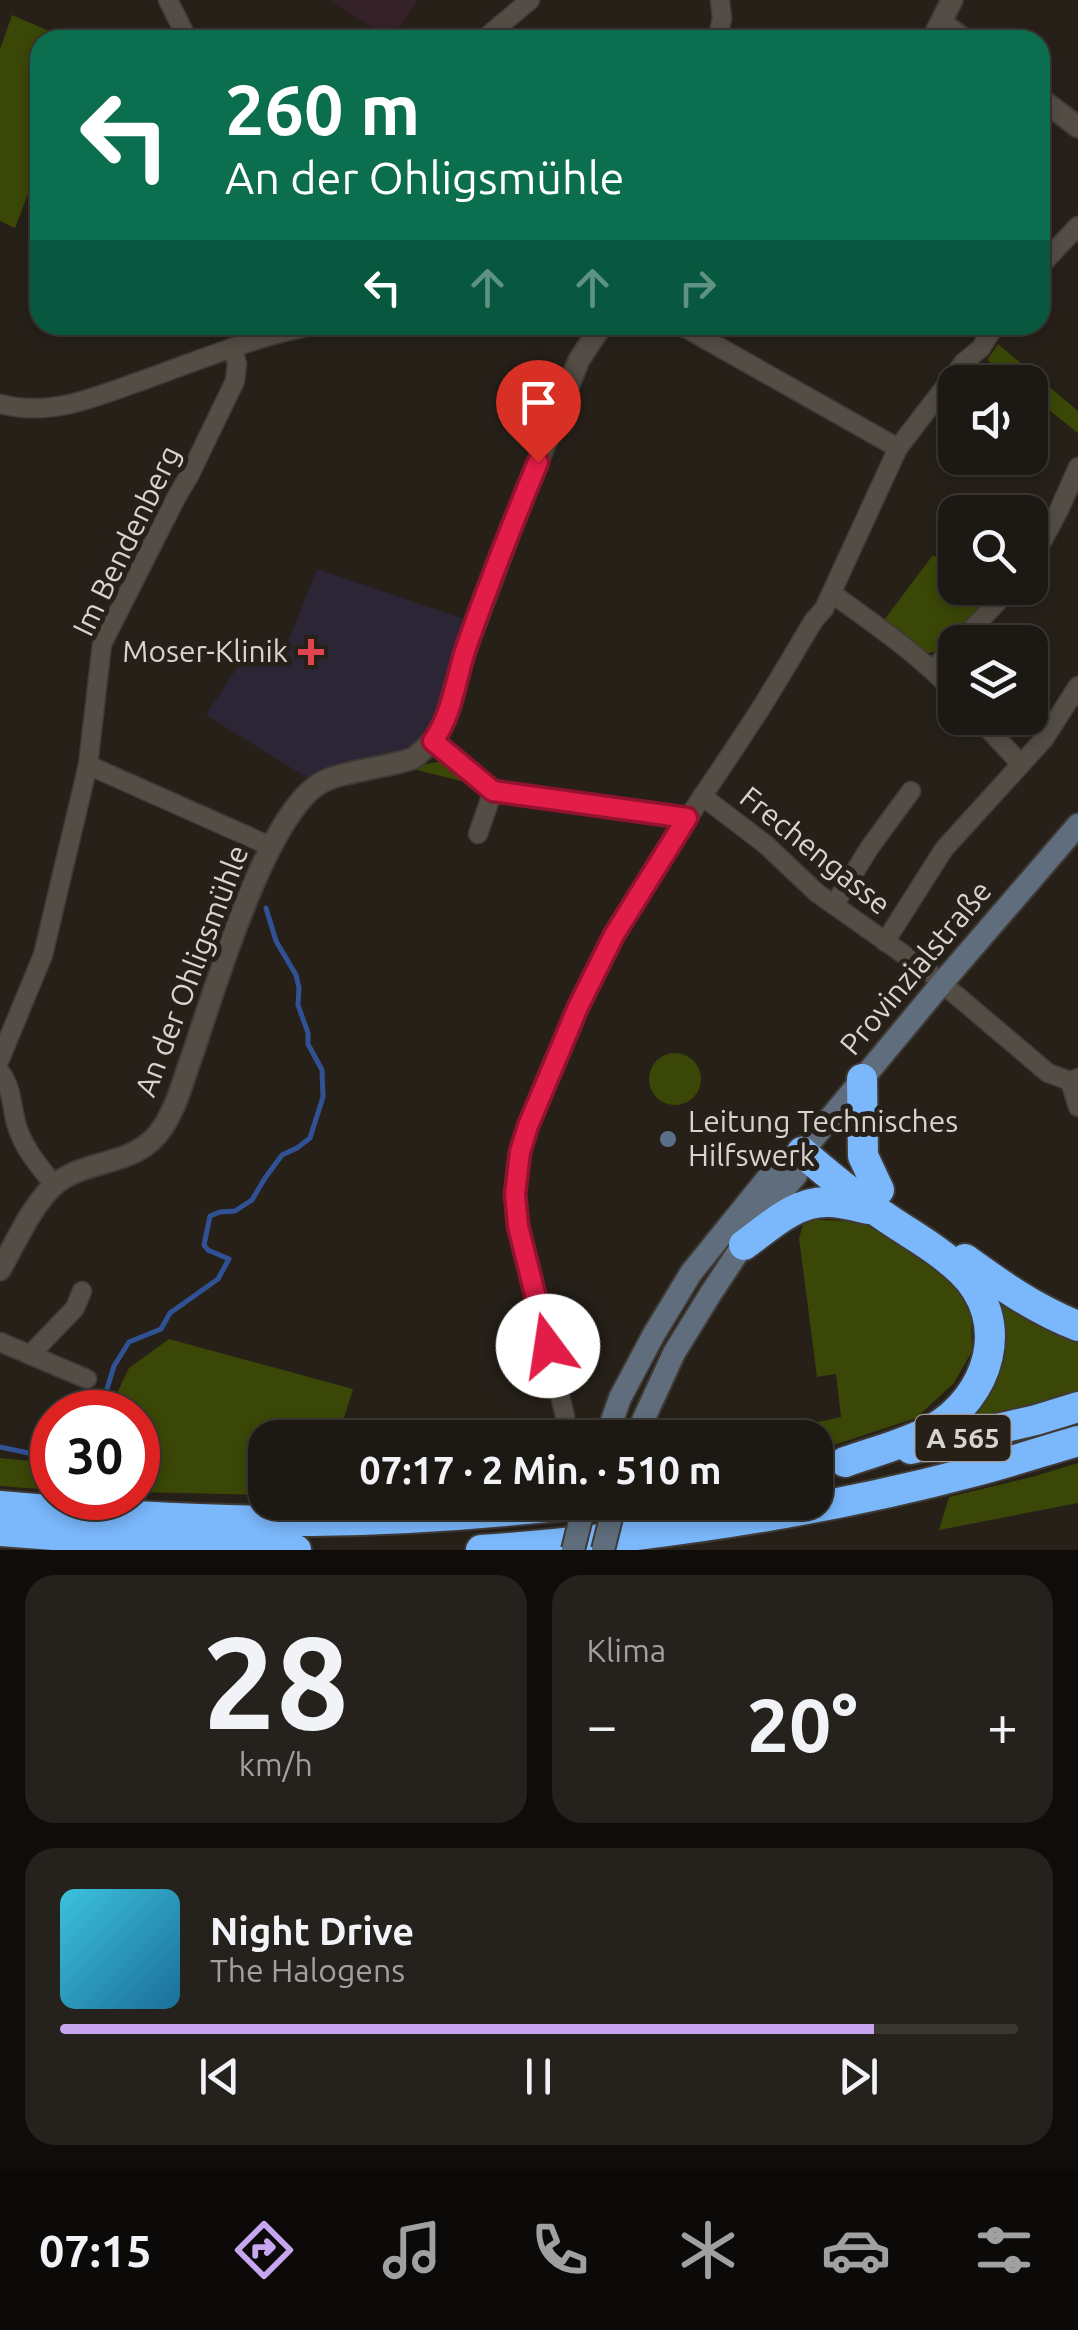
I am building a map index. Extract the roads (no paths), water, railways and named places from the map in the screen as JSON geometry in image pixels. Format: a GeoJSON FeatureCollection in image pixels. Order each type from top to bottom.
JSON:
{"type":"FeatureCollection","features":[{"type":"Feature","properties":{"kind":"highway"},"geometry":{"type":"LineString","coordinates":[[862,1079],[864,1156],[876,1200]]}},
{"type":"Feature","properties":{"kind":"highway"},"geometry":{"type":"LineString","coordinates":[[807,1146],[959,1269],[974,1285],[988,1316],[991,1341],[982,1375],[961,1408],[930,1430],[833,1464]]}},
{"type":"Feature","properties":{"kind":"highway"},"geometry":{"type":"LineString","coordinates":[[744,1245],[789,1212],[808,1204],[876,1200],[922,1226],[1034,1306],[1078,1326]]}},
{"type":"Feature","properties":{"kind":"highway","name":"A 565"},"geometry":{"type":"LineString","coordinates":[[833,1464],[952,1441],[1078,1407]]}},
{"type":"Feature","properties":{"kind":"highway","name":"A 565"},"geometry":{"type":"LineString","coordinates":[[481,1550],[667,1532],[820,1506],[974,1472],[1078,1441]]}},
{"type":"Feature","properties":{"kind":"highway"},"geometry":{"type":"LineString","coordinates":[[0,1506],[248,1520]]}},
{"type":"Feature","properties":{"kind":"highway"},"geometry":{"type":"LineString","coordinates":[[262,1520],[335,1520]]}},
{"type":"Feature","properties":{"kind":"highway"},"geometry":{"type":"LineString","coordinates":[[0,1531],[296,1550]]}},
{"type":"Feature","properties":{"kind":"highway"},"geometry":{"type":"LineString","coordinates":[[33,1534],[88,1550]]}},
{"type":"Feature","properties":{"kind":"main road","name":"Provinzialstraße"},"geometry":{"type":"LineString","coordinates":[[612,1420],[654,1334],[691,1273],[779,1164],[807,1146],[1078,825]]}},
{"type":"Feature","properties":{"kind":"main road","name":"Provinzialstraße"},"geometry":{"type":"LineString","coordinates":[[643,1420],[674,1353],[766,1210],[796,1175],[807,1146]]}},
{"type":"Feature","properties":{"kind":"main road"},"geometry":{"type":"LineString","coordinates":[[573,1550],[583,1520]]}},
{"type":"Feature","properties":{"kind":"main road"},"geometry":{"type":"LineString","coordinates":[[603,1550],[610,1520]]}},
{"type":"Feature","properties":{"kind":"street"},"geometry":{"type":"LineString","coordinates":[[168,0],[183,30]]}},
{"type":"Feature","properties":{"kind":"street"},"geometry":{"type":"LineString","coordinates":[[496,30],[530,0]]}},
{"type":"Feature","properties":{"kind":"street"},"geometry":{"type":"LineString","coordinates":[[719,30],[720,0]]}},
{"type":"Feature","properties":{"kind":"street"},"geometry":{"type":"LineString","coordinates":[[937,30],[952,0]]}},
{"type":"Feature","properties":{"kind":"street"},"geometry":{"type":"LineString","coordinates":[[1050,106],[1078,127]]}},
{"type":"Feature","properties":{"kind":"street"},"geometry":{"type":"LineString","coordinates":[[1050,255],[1078,226]]}},
{"type":"Feature","properties":{"kind":"street"},"geometry":{"type":"LineString","coordinates":[[0,404],[39,409],[78,403],[232,348],[254,335]]}},
{"type":"Feature","properties":{"kind":"street"},"geometry":{"type":"LineString","coordinates":[[595,335],[579,360],[484,596],[444,722],[433,741],[493,791],[687,818]]}},
{"type":"Feature","properties":{"kind":"street"},"geometry":{"type":"LineString","coordinates":[[698,335],[898,448]]}},
{"type":"Feature","properties":{"kind":"street"},"geometry":{"type":"LineString","coordinates":[[565,1416],[518,1226],[515,1194],[528,1126],[578,1007],[614,935],[824,609],[898,448],[988,335]]}},
{"type":"Feature","properties":{"kind":"street","name":"Im Bendenberg"},"geometry":{"type":"LineString","coordinates":[[0,1059],[43,955],[88,765],[102,644],[235,381],[232,348]]}},
{"type":"Feature","properties":{"kind":"street"},"geometry":{"type":"LineString","coordinates":[[1048,533],[1078,467]]}},
{"type":"Feature","properties":{"kind":"street"},"geometry":{"type":"LineString","coordinates":[[832,594],[938,676]]}},
{"type":"Feature","properties":{"kind":"street"},"geometry":{"type":"LineString","coordinates":[[975,625],[995,605]]}},
{"type":"Feature","properties":{"kind":"street"},"geometry":{"type":"LineString","coordinates":[[932,670],[938,664]]}},
{"type":"Feature","properties":{"kind":"street"},"geometry":{"type":"LineString","coordinates":[[885,942],[944,850],[1044,739],[1078,686]]}},
{"type":"Feature","properties":{"kind":"street"},"geometry":{"type":"LineString","coordinates":[[994,735],[1021,764]]}},
{"type":"Feature","properties":{"kind":"street","name":"An der Ohligsmühle"},"geometry":{"type":"LineString","coordinates":[[54,1185],[71,1174],[124,1158],[143,1148],[161,1130],[177,1097],[237,927],[272,847],[307,793],[322,782],[404,762],[423,752],[433,741]]}},
{"type":"Feature","properties":{"kind":"street"},"geometry":{"type":"LineString","coordinates":[[88,765],[272,847]]}},
{"type":"Feature","properties":{"kind":"street"},"geometry":{"type":"LineString","coordinates":[[478,834],[493,791]]}},
{"type":"Feature","properties":{"kind":"street"},"geometry":{"type":"LineString","coordinates":[[834,906],[870,847],[911,792]]}},
{"type":"Feature","properties":{"kind":"street","name":"Frechengasse"},"geometry":{"type":"LineString","coordinates":[[702,796],[766,844],[802,881],[834,906],[916,962],[1048,1073],[1074,1080]]}},
{"type":"Feature","properties":{"kind":"street"},"geometry":{"type":"LineString","coordinates":[[0,1072],[5,1078],[17,1128],[30,1154],[54,1185],[0,1270]]}},
{"type":"Feature","properties":{"kind":"street"},"geometry":{"type":"LineString","coordinates":[[1074,1080],[1078,1107]]}},
{"type":"Feature","properties":{"kind":"street"},"geometry":{"type":"LineString","coordinates":[[30,1355],[75,1308],[82,1291]]}},
{"type":"Feature","properties":{"kind":"street"},"geometry":{"type":"LineString","coordinates":[[0,1342],[88,1379]]}},
{"type":"Feature","properties":{"kind":"waterway"},"geometry":{"type":"LineString","coordinates":[[107,1390],[114,1366],[129,1342],[161,1329],[170,1313],[218,1279],[229,1259],[204,1245],[210,1216],[235,1211],[252,1200],[282,1155],[310,1138],[323,1097],[322,1070],[308,1044],[298,1005],[296,975],[276,941],[266,908]]}},
{"type":"Feature","properties":{"kind":"waterway"},"geometry":{"type":"LineString","coordinates":[[0,1447],[30,1453]]}},
{"type":"Feature","properties":{"kind":"place","name":"Moser-Klinik"},"geometry":{"type":"Point","coordinates":[311,652]}},
{"type":"Feature","properties":{"kind":"place","name":"Leitung Technisches Hilfswerk"},"geometry":{"type":"Point","coordinates":[668,1139]}}]}
